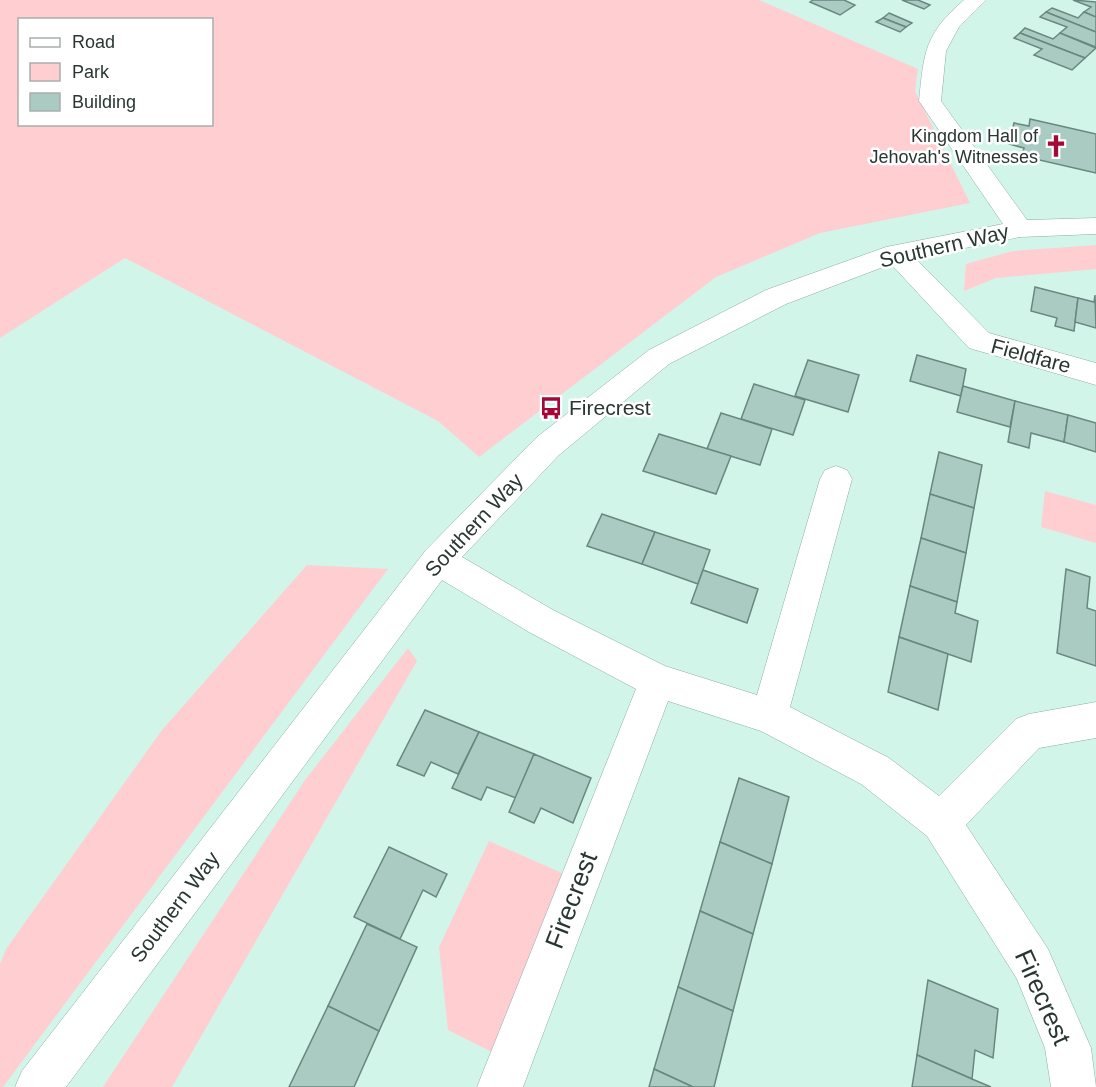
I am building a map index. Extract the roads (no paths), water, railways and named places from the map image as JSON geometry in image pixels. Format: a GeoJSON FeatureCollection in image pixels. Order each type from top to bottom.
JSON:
{"type":"FeatureCollection","features":[{"type":"Feature","properties":{"kind":"street"},"geometry":{"type":"LineString","coordinates":[[976,0],[958,14],[938,45],[930,101],[1020,229]]}},
{"type":"Feature","properties":{"kind":"street","name":"Southern Way"},"geometry":{"type":"LineString","coordinates":[[39,1087],[438,560],[548,446],[659,357],[776,297],[896,254],[1020,229],[1096,226]]}},
{"type":"Feature","properties":{"kind":"street","name":"Fieldfare"},"geometry":{"type":"LineString","coordinates":[[896,254],[979,341],[1096,374]]}},
{"type":"Feature","properties":{"kind":"street"},"geometry":{"type":"LineString","coordinates":[[769,716],[836,479]]}},
{"type":"Feature","properties":{"kind":"street","name":"Firecrest"},"geometry":{"type":"LineString","coordinates":[[438,560],[541,621],[657,681],[769,716],[875,771],[941,822],[1033,963],[1068,1048],[1074,1087]]}},
{"type":"Feature","properties":{"kind":"street","name":"Firecrest"},"geometry":{"type":"LineString","coordinates":[[500,1087],[657,681]]}},
{"type":"Feature","properties":{"kind":"street"},"geometry":{"type":"LineString","coordinates":[[941,822],[1029,732],[1096,720]]}},
{"type":"Feature","properties":{"kind":"place","name":"Kingdom Hall of Jehovah's Witnesses"},"geometry":{"type":"Point","coordinates":[1056,146]}},
{"type":"Feature","properties":{"kind":"place","name":"Firecrest"},"geometry":{"type":"Point","coordinates":[551,408]}}]}
